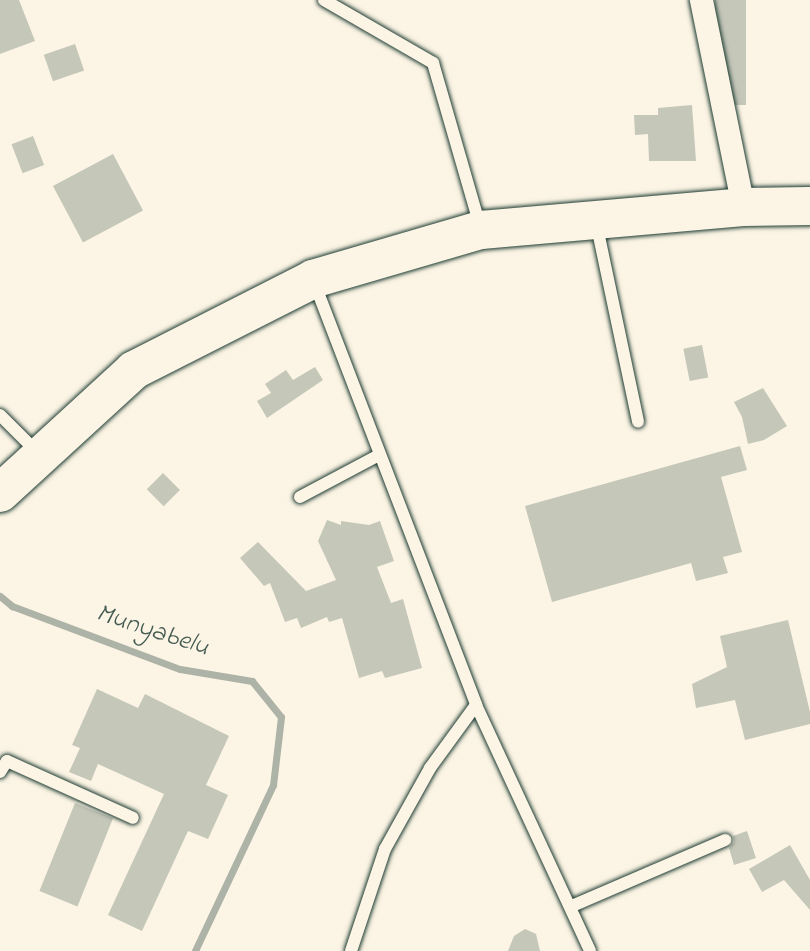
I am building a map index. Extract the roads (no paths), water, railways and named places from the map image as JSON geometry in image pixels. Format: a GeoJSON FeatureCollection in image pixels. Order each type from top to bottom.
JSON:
{"type":"FeatureCollection","features":[{"type":"Feature","properties":{"kind":"highway"},"geometry":{"type":"LineString","coordinates":[[0,493],[134,370],[313,279],[481,230],[595,218],[810,206]]}},
{"type":"Feature","properties":{"kind":"street"},"geometry":{"type":"LineString","coordinates":[[701,0],[743,208]]}},
{"type":"Feature","properties":{"kind":"lane"},"geometry":{"type":"LineString","coordinates":[[324,0],[433,63],[481,230]]}},
{"type":"Feature","properties":{"kind":"lane"},"geometry":{"type":"LineString","coordinates":[[595,218],[638,422]]}},
{"type":"Feature","properties":{"kind":"lane"},"geometry":{"type":"LineString","coordinates":[[313,279],[476,705],[572,906],[590,951]]}},
{"type":"Feature","properties":{"kind":"lane"},"geometry":{"type":"LineString","coordinates":[[0,415],[40,455]]}},
{"type":"Feature","properties":{"kind":"lane"},"geometry":{"type":"LineString","coordinates":[[300,497],[379,455]]}},
{"type":"Feature","properties":{"kind":"lane"},"geometry":{"type":"LineString","coordinates":[[351,951],[385,849],[430,768],[476,705]]}},
{"type":"Feature","properties":{"kind":"lane"},"geometry":{"type":"LineString","coordinates":[[0,772],[7,761],[133,818]]}},
{"type":"Feature","properties":{"kind":"lane"},"geometry":{"type":"LineString","coordinates":[[572,906],[726,840]]}},
{"type":"Feature","properties":{"kind":"waterway","name":"Munyabelu"},"geometry":{"type":"LineString","coordinates":[[0,596],[12,606],[180,669],[252,681],[281,717],[273,785],[195,951]]}}]}
